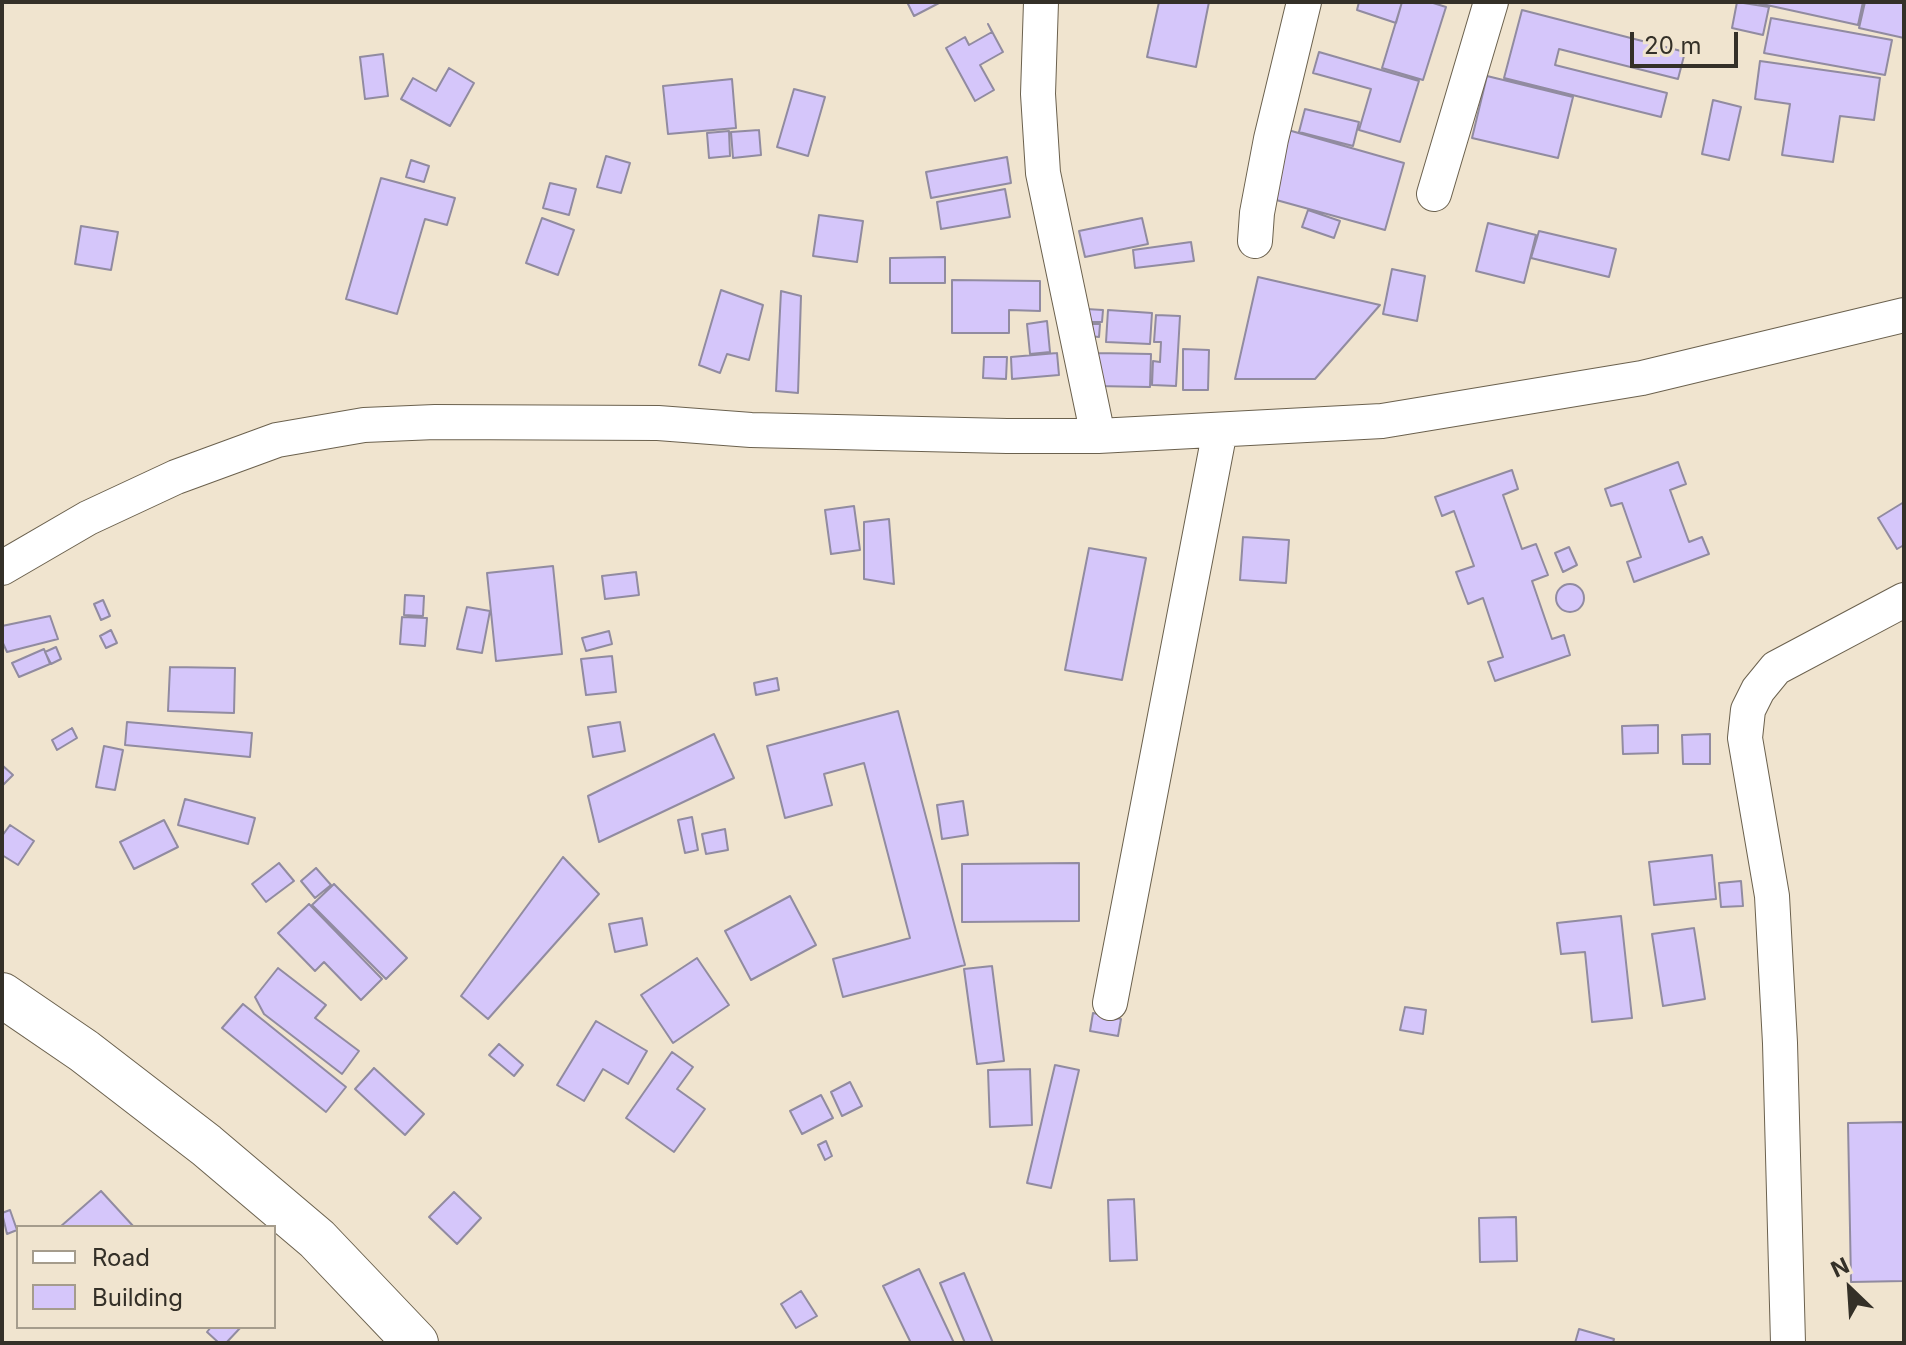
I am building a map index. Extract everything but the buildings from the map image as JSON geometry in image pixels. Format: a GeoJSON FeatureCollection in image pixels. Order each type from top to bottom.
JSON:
{"type":"FeatureCollection","features":[{"type":"Feature","properties":{"kind":"main road"},"geometry":{"type":"LineString","coordinates":[[2,995],[84,1051],[217,1154],[317,1239],[416,1343]]}},
{"type":"Feature","properties":{"kind":"street"},"geometry":{"type":"LineString","coordinates":[[1041,2],[1038,94],[1043,173],[1098,436]]}},
{"type":"Feature","properties":{"kind":"street"},"geometry":{"type":"LineString","coordinates":[[1255,241],[1271,139],[1304,2]]}},
{"type":"Feature","properties":{"kind":"street"},"geometry":{"type":"LineString","coordinates":[[1434,194],[1491,2]]}},
{"type":"Feature","properties":{"kind":"street"},"geometry":{"type":"LineString","coordinates":[[2,568],[88,518],[176,477],[277,440],[364,425],[435,422],[658,423],[751,430],[1098,436],[1382,421],[1598,386],[1751,354],[1904,315]]}},
{"type":"Feature","properties":{"kind":"street"},"geometry":{"type":"LineString","coordinates":[[1110,1003],[1220,430]]}},
{"type":"Feature","properties":{"kind":"street"},"geometry":{"type":"LineString","coordinates":[[1788,1343],[1780,1043],[1772,896],[1745,738],[1748,710],[1758,690],[1776,668],[1904,600]]}}]}
